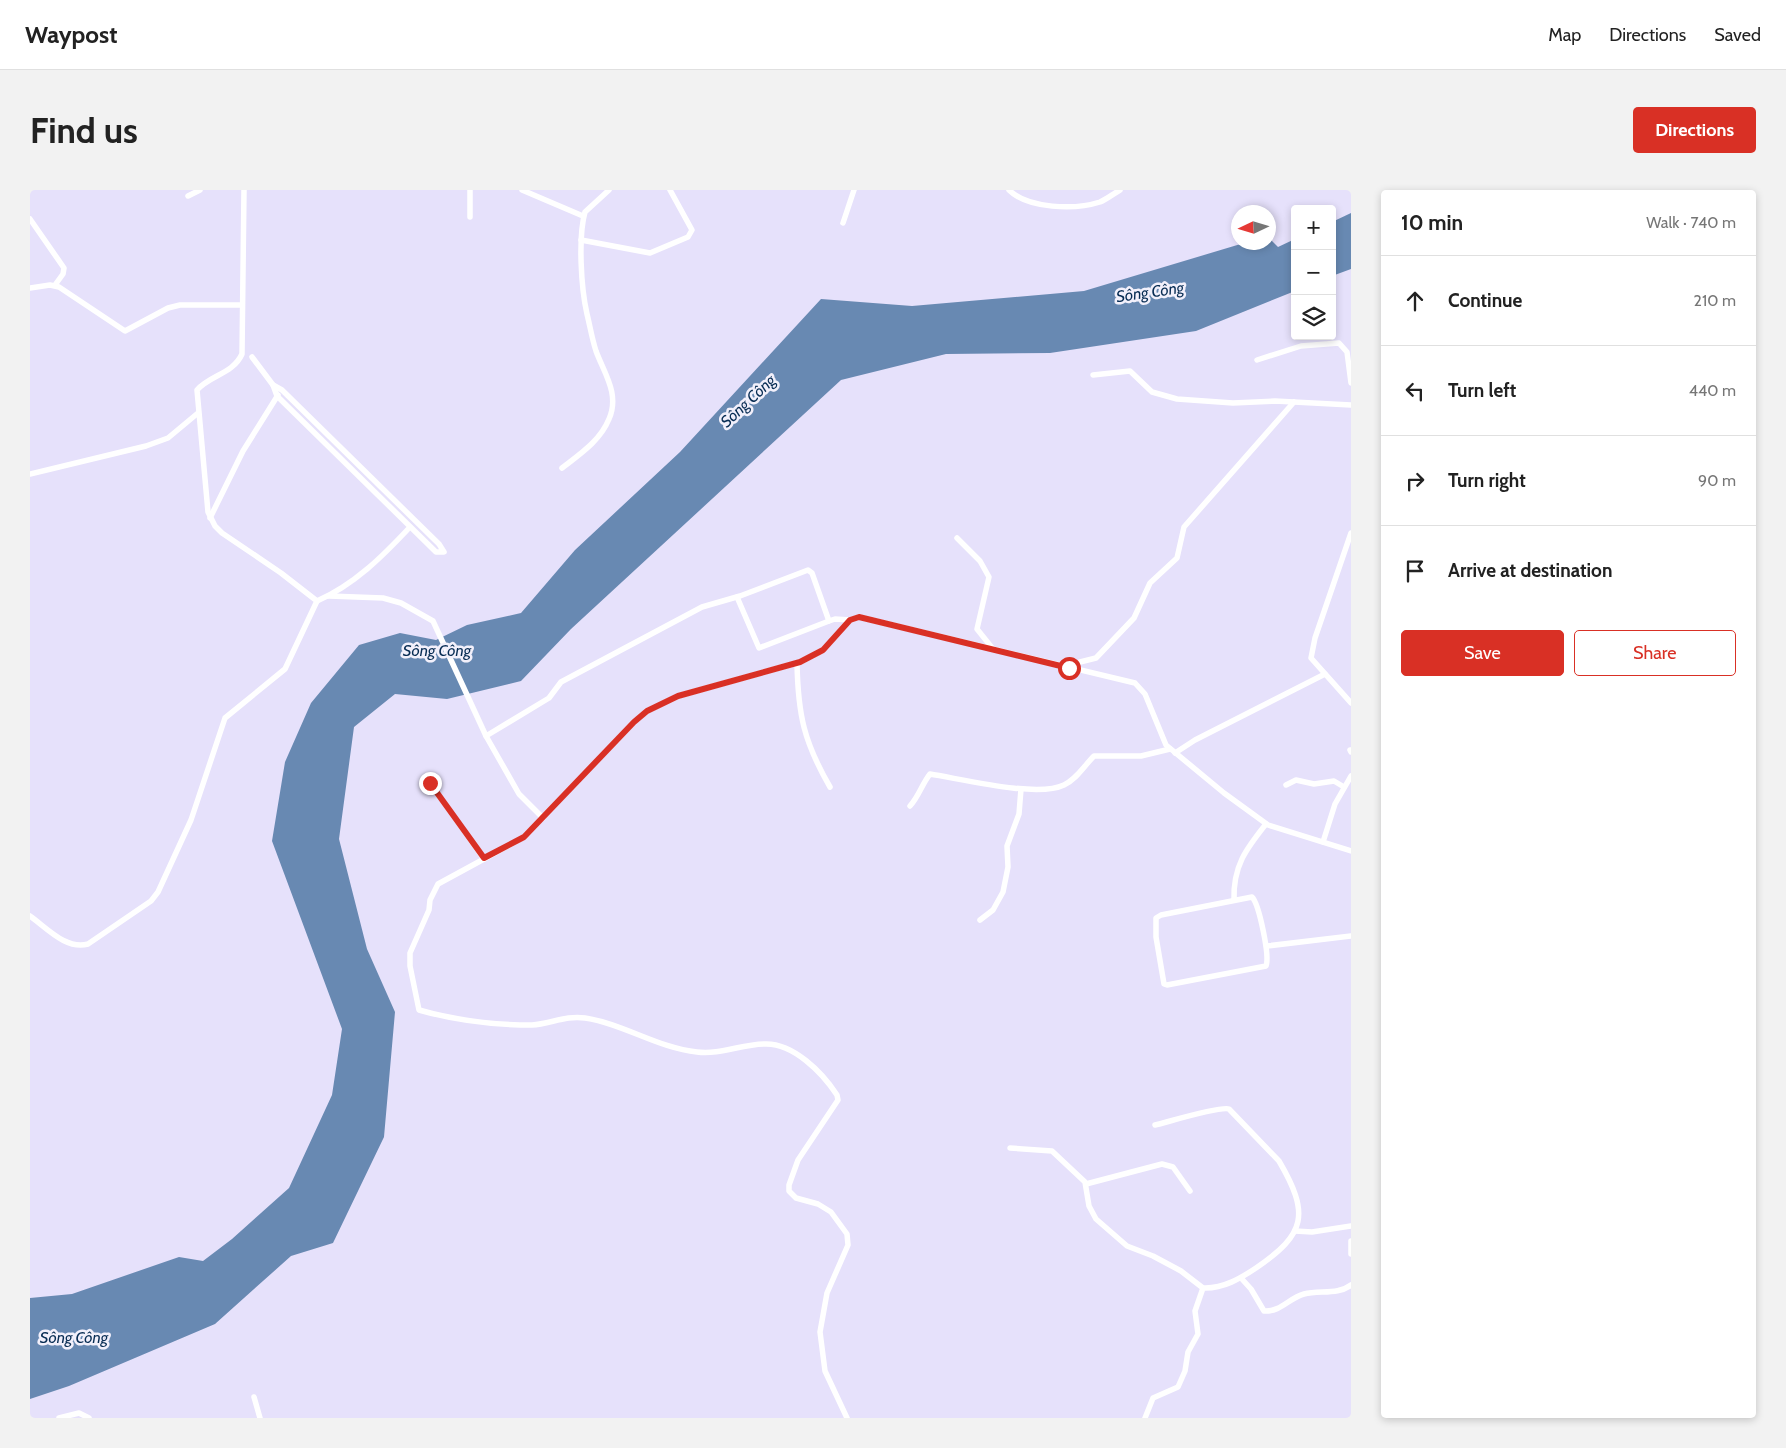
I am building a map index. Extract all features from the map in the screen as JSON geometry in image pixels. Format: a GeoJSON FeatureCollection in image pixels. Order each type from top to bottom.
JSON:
{"type":"FeatureCollection","features":[{"type":"Feature","properties":{"kind":"street"},"geometry":{"type":"LineString","coordinates":[[188,196],[200,190]]}},
{"type":"Feature","properties":{"kind":"street"},"geometry":{"type":"LineString","coordinates":[[244,190],[242,354],[235,366],[203,384],[197,390],[200,436],[210,518],[222,533],[281,573],[317,601]]}},
{"type":"Feature","properties":{"kind":"street"},"geometry":{"type":"LineString","coordinates":[[470,190],[470,217]]}},
{"type":"Feature","properties":{"kind":"street"},"geometry":{"type":"LineString","coordinates":[[522,190],[584,216]]}},
{"type":"Feature","properties":{"kind":"street"},"geometry":{"type":"LineString","coordinates":[[562,468],[598,438],[610,418],[613,392],[607,372],[597,352],[586,311],[581,240],[585,212],[609,190]]}},
{"type":"Feature","properties":{"kind":"street"},"geometry":{"type":"LineString","coordinates":[[581,240],[650,253],[688,237],[692,230],[670,190]]}},
{"type":"Feature","properties":{"kind":"street"},"geometry":{"type":"LineString","coordinates":[[843,223],[854,190]]}},
{"type":"Feature","properties":{"kind":"street"},"geometry":{"type":"LineString","coordinates":[[1009,190],[1024,200],[1041,205],[1058,206],[1098,203],[1120,190]]}},
{"type":"Feature","properties":{"kind":"street"},"geometry":{"type":"LineString","coordinates":[[30,219],[64,268],[63,274],[55,285]]}},
{"type":"Feature","properties":{"kind":"street"},"geometry":{"type":"LineString","coordinates":[[30,288],[55,285],[125,331],[168,308],[180,305],[242,305]]}},
{"type":"Feature","properties":{"kind":"street"},"geometry":{"type":"LineString","coordinates":[[1257,360],[1301,346],[1339,343],[1347,352],[1351,383]]}},
{"type":"Feature","properties":{"kind":"street"},"geometry":{"type":"LineString","coordinates":[[242,346],[272,382],[439,544],[444,552],[436,552],[277,396],[272,382]]}},
{"type":"Feature","properties":{"kind":"street"},"geometry":{"type":"LineString","coordinates":[[1093,374],[1130,371],[1152,392],[1177,399],[1233,403],[1294,402],[1351,404]]}},
{"type":"Feature","properties":{"kind":"street"},"geometry":{"type":"LineString","coordinates":[[210,518],[243,452],[282,390]]}},
{"type":"Feature","properties":{"kind":"street"},"geometry":{"type":"LineString","coordinates":[[1069,668],[1080,662],[1096,658],[1134,618],[1150,583],[1178,558],[1184,527],[1294,402]]}},
{"type":"Feature","properties":{"kind":"street"},"geometry":{"type":"LineString","coordinates":[[30,474],[146,446],[168,438],[198,414]]}},
{"type":"Feature","properties":{"kind":"street"},"geometry":{"type":"LineString","coordinates":[[30,916],[65,942],[73,946],[82,946],[88,944],[151,901],[158,892],[191,820],[226,718],[285,669],[317,601],[329,596],[383,555],[410,527]]}},
{"type":"Feature","properties":{"kind":"street"},"geometry":{"type":"LineString","coordinates":[[1351,532],[1315,638],[1311,658],[1351,703]]}},
{"type":"Feature","properties":{"kind":"street"},"geometry":{"type":"LineString","coordinates":[[957,538],[980,562],[989,577],[977,629],[993,649]]}},
{"type":"Feature","properties":{"kind":"street"},"geometry":{"type":"LineString","coordinates":[[486,736],[549,698],[561,682],[586,667],[702,607],[737,597],[810,571],[829,621]]}},
{"type":"Feature","properties":{"kind":"street"},"geometry":{"type":"LineString","coordinates":[[329,596],[383,598],[401,603],[421,613],[435,624],[486,736],[519,794],[543,818]]}},
{"type":"Feature","properties":{"kind":"street"},"geometry":{"type":"LineString","coordinates":[[737,597],[759,648],[835,619],[850,620],[859,617],[1134,683],[1145,694],[1166,745],[1266,824],[1351,851]]}},
{"type":"Feature","properties":{"kind":"street"},"geometry":{"type":"LineString","coordinates":[[848,1418],[825,1371],[820,1332],[827,1294],[848,1245],[847,1234],[831,1212],[818,1204],[796,1198],[789,1191],[789,1185],[798,1160],[838,1100],[837,1095],[820,1074],[796,1054],[774,1044],[698,1053],[668,1047],[637,1032],[584,1018],[564,1018],[534,1025],[461,1018],[419,1010],[410,966],[410,953],[438,884],[484,858],[516,843],[543,818],[634,722],[647,711],[678,696],[797,662],[823,650],[850,620]]}},
{"type":"Feature","properties":{"kind":"street"},"geometry":{"type":"LineString","coordinates":[[797,662],[800,718],[816,762],[830,787]]}},
{"type":"Feature","properties":{"kind":"street"},"geometry":{"type":"LineString","coordinates":[[910,806],[918,797],[925,780],[930,774],[1021,789],[1054,789],[1066,784],[1078,775],[1094,756],[1141,756],[1173,751],[1325,674]]}},
{"type":"Feature","properties":{"kind":"street"},"geometry":{"type":"LineString","coordinates":[[1323,842],[1335,804],[1351,776]]}},
{"type":"Feature","properties":{"kind":"street"},"geometry":{"type":"LineString","coordinates":[[1286,785],[1296,780],[1314,784],[1334,781],[1344,787]]}},
{"type":"Feature","properties":{"kind":"street"},"geometry":{"type":"LineString","coordinates":[[430,783],[484,858]]}},
{"type":"Feature","properties":{"kind":"street"},"geometry":{"type":"LineString","coordinates":[[980,920],[993,910],[1003,892],[1008,866],[1007,846],[1019,814],[1021,789]]}},
{"type":"Feature","properties":{"kind":"street"},"geometry":{"type":"LineString","coordinates":[[1234,900],[1239,863],[1244,852],[1266,824]]}},
{"type":"Feature","properties":{"kind":"street"},"geometry":{"type":"LineString","coordinates":[[1252,897],[1254,899],[1267,946],[1268,963],[1263,967],[1164,984],[1156,937],[1156,918],[1160,915],[1234,900],[1252,897]]}},
{"type":"Feature","properties":{"kind":"street"},"geometry":{"type":"LineString","coordinates":[[1267,946],[1351,936]]}},
{"type":"Feature","properties":{"kind":"street"},"geometry":{"type":"LineString","coordinates":[[1010,1148],[1052,1151],[1086,1184],[1089,1206],[1096,1219],[1127,1246],[1153,1256],[1181,1271],[1203,1288],[1214,1288],[1241,1278],[1290,1242],[1296,1230],[1298,1208],[1284,1170],[1279,1161],[1229,1109],[1218,1108],[1206,1113],[1154,1125]]}},
{"type":"Feature","properties":{"kind":"street"},"geometry":{"type":"LineString","coordinates":[[1086,1184],[1162,1164],[1172,1166],[1190,1191]]}},
{"type":"Feature","properties":{"kind":"street"},"geometry":{"type":"LineString","coordinates":[[1296,1230],[1312,1232],[1351,1226]]}},
{"type":"Feature","properties":{"kind":"street"},"geometry":{"type":"LineString","coordinates":[[1351,1241],[1351,1254]]}},
{"type":"Feature","properties":{"kind":"street"},"geometry":{"type":"LineString","coordinates":[[1241,1278],[1251,1289],[1264,1311],[1277,1310],[1303,1294],[1343,1290],[1351,1285]]}},
{"type":"Feature","properties":{"kind":"street"},"geometry":{"type":"LineString","coordinates":[[1145,1418],[1153,1398],[1178,1387],[1185,1371],[1188,1352],[1198,1334],[1195,1311],[1203,1288]]}},
{"type":"Feature","properties":{"kind":"street"},"geometry":{"type":"LineString","coordinates":[[254,1397],[260,1418]]}},
{"type":"Feature","properties":{"kind":"street"},"geometry":{"type":"LineString","coordinates":[[59,1418],[79,1413],[89,1418]]}},
{"type":"Feature","properties":{"kind":"water"},"geometry":{"type":"Polygon","coordinates":[[[1351,213],[1351,269],[1336,275],[1336,250],[1336,220],[1351,213]]]}},
{"type":"Feature","properties":{"kind":"water","name":"Sông Công"},"geometry":{"type":"Polygon","coordinates":[[[1291,241],[1291,293],[1196,331],[1050,353],[946,354],[841,380],[571,629],[521,681],[447,699],[395,694],[354,727],[339,839],[367,949],[395,1012],[384,1137],[333,1243],[291,1256],[215,1324],[69,1386],[30,1399],[30,1298],[72,1294],[179,1257],[203,1261],[232,1239],[289,1188],[332,1095],[342,1029],[272,841],[285,762],[311,703],[359,645],[400,633],[436,640],[467,625],[521,613],[575,550],[680,452],[821,299],[912,306],[1084,291],[1231,247],[1231,250],[1276,250],[1276,245],[1278,247],[1291,241]]]}},
{"type":"Feature","properties":{"kind":"route"},"geometry":{"type":"LineString","coordinates":[[430,783],[484,858],[516,843],[524,837],[634,722],[647,711],[678,696],[800,662],[823,650],[850,620],[859,617],[1069,668]]}}]}
